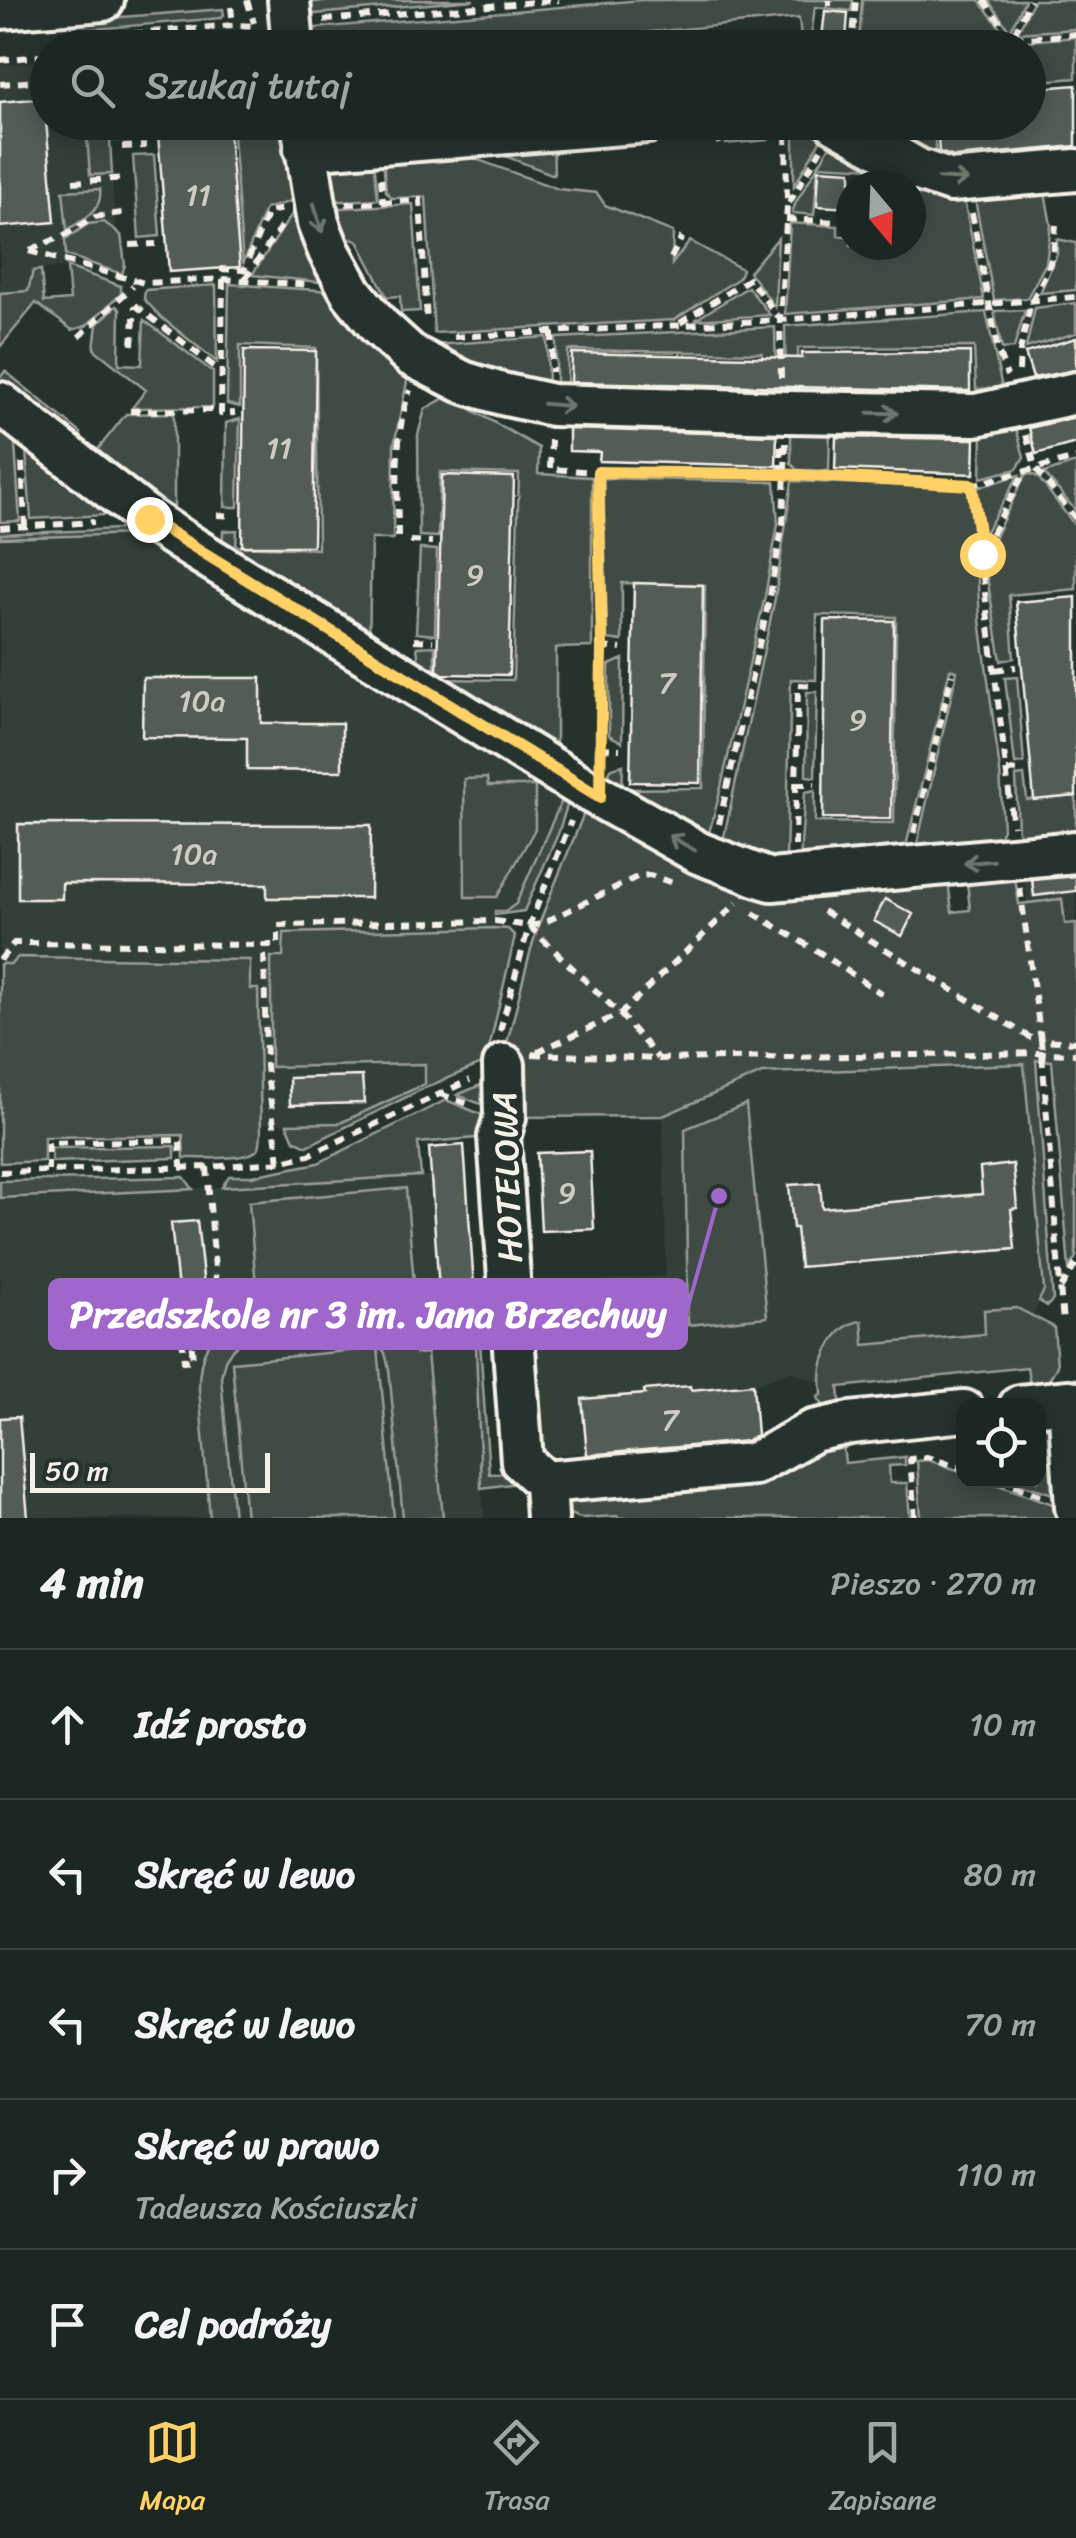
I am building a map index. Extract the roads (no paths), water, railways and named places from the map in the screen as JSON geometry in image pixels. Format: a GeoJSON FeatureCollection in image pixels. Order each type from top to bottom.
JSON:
{"type":"FeatureCollection","features":[{"type":"Feature","properties":{"kind":"street"},"geometry":{"type":"LineString","coordinates":[[0,8],[101,18]]}},
{"type":"Feature","properties":{"kind":"street"},"geometry":{"type":"LineString","coordinates":[[304,140],[314,206],[329,251],[352,293],[412,356],[463,382],[552,406],[782,412],[976,414],[1076,394]]}},
{"type":"Feature","properties":{"kind":"street"},"geometry":{"type":"LineString","coordinates":[[867,140],[935,178],[950,181],[1076,170]]}},
{"type":"Feature","properties":{"kind":"street"},"geometry":{"type":"LineString","coordinates":[[10,411],[149,519],[408,660],[697,872],[766,877],[1076,852]]}},
{"type":"Feature","properties":{"kind":"street","name":"HOTELOWA"},"geometry":{"type":"LineString","coordinates":[[509,1064],[500,1137],[522,1460],[546,1500]]}},
{"type":"Feature","properties":{"kind":"street"},"geometry":{"type":"LineString","coordinates":[[1046,1403],[1069,1400],[1076,1508]]}},
{"type":"Feature","properties":{"kind":"street"},"geometry":{"type":"LineString","coordinates":[[546,1500],[754,1464],[813,1431],[850,1423],[956,1412]]}},
{"type":"Feature","properties":{"kind":"place","name":"Przedszkole nr 3 im. Jana Brzechwy"},"geometry":{"type":"Point","coordinates":[719,1196]}}]}
